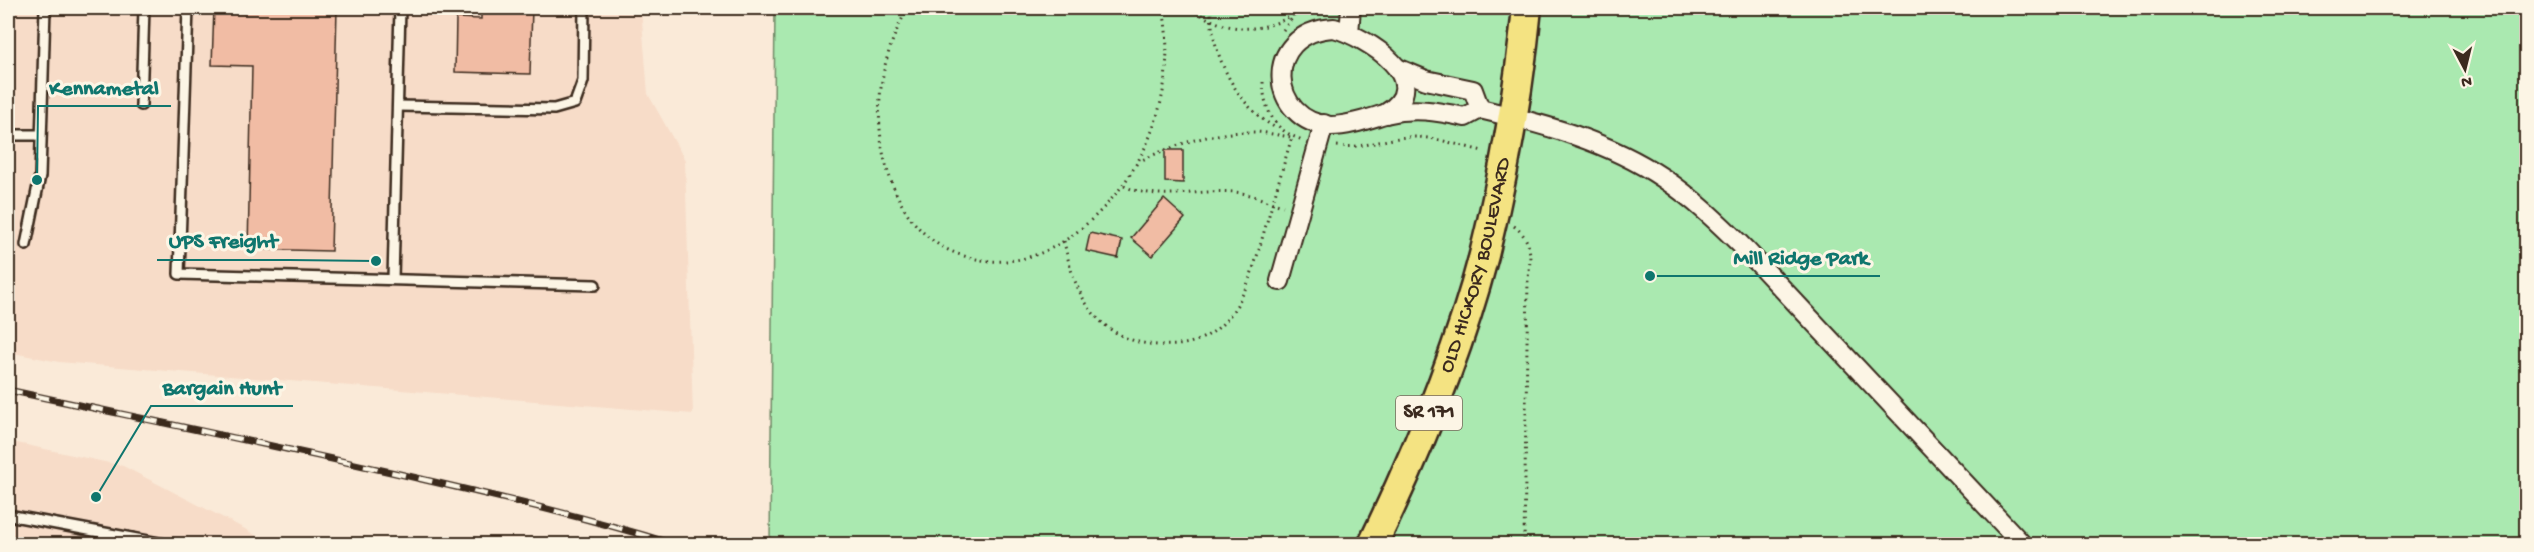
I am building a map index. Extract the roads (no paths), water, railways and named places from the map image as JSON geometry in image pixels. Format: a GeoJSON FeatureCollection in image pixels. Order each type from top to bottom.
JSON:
{"type":"FeatureCollection","features":[{"type":"Feature","properties":{"kind":"main road","name":"OLD HICKORY BOULEVARD"},"geometry":{"type":"LineString","coordinates":[[1373,544],[1437,395],[1473,290],[1494,210],[1513,117],[1527,8]]}},
{"type":"Feature","properties":{"kind":"street"},"geometry":{"type":"LineString","coordinates":[[1349,33],[1351,8]]}},
{"type":"Feature","properties":{"kind":"street"},"geometry":{"type":"LineString","coordinates":[[1385,114],[1395,107],[1403,95],[1404,82],[1391,60],[1349,33],[1334,28],[1306,33],[1295,42],[1282,66],[1281,83],[1292,106],[1309,120],[1324,124],[1345,124],[1385,114],[1405,109],[1424,109],[1465,117],[1480,109],[1565,132],[1618,153],[1662,177],[1686,194],[1753,257],[2022,544]]}},
{"type":"Feature","properties":{"kind":"street"},"geometry":{"type":"LineString","coordinates":[[1397,68],[1426,80],[1473,90],[1480,109]]}},
{"type":"Feature","properties":{"kind":"street"},"geometry":{"type":"LineString","coordinates":[[1280,281],[1324,124]]}},
{"type":"Feature","properties":{"kind":"lane"},"geometry":{"type":"LineString","coordinates":[[26,245],[38,192],[45,8]]}},
{"type":"Feature","properties":{"kind":"lane"},"geometry":{"type":"LineString","coordinates":[[141,105],[144,8]]}},
{"type":"Feature","properties":{"kind":"lane"},"geometry":{"type":"LineString","coordinates":[[188,8],[179,274],[595,285]]}},
{"type":"Feature","properties":{"kind":"lane"},"geometry":{"type":"LineString","coordinates":[[393,279],[400,8]]}},
{"type":"Feature","properties":{"kind":"lane"},"geometry":{"type":"LineString","coordinates":[[398,106],[554,109],[575,103],[583,81],[584,8]]}},
{"type":"Feature","properties":{"kind":"lane"},"geometry":{"type":"LineString","coordinates":[[8,135],[40,135]]}},
{"type":"Feature","properties":{"kind":"lane"},"geometry":{"type":"LineString","coordinates":[[8,515],[164,544]]}},
{"type":"Feature","properties":{"kind":"railway"},"geometry":{"type":"LineString","coordinates":[[8,390],[417,478],[578,517],[673,544]]}},
{"type":"Feature","properties":{"kind":"place","name":"Kennametal"},"geometry":{"type":"Point","coordinates":[37,180]}},
{"type":"Feature","properties":{"kind":"place","name":"UPS Freight"},"geometry":{"type":"Point","coordinates":[376,261]}},
{"type":"Feature","properties":{"kind":"place","name":"Mill Ridge Park"},"geometry":{"type":"Point","coordinates":[1650,276]}},
{"type":"Feature","properties":{"kind":"place","name":"Bargain Hunt"},"geometry":{"type":"Point","coordinates":[96,497]}}]}
